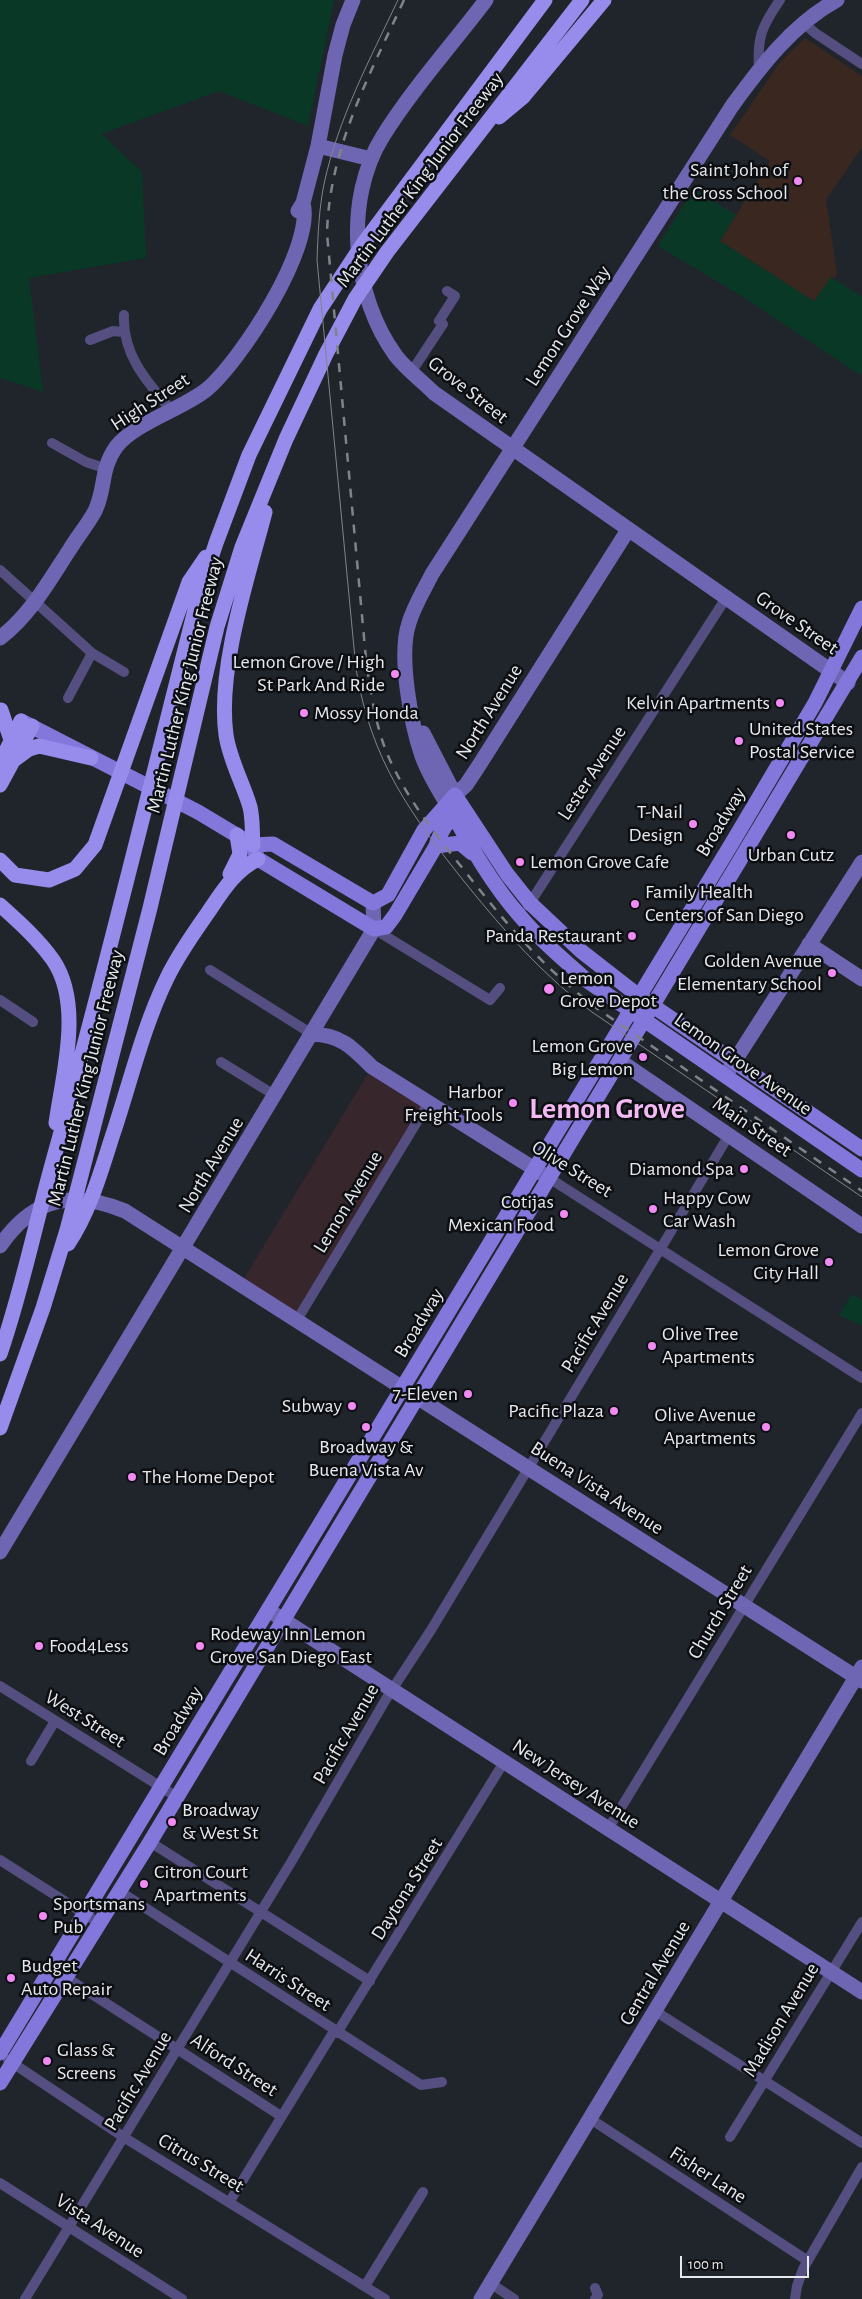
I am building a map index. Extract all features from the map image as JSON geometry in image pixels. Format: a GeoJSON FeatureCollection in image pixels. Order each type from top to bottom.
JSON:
{"type":"FeatureCollection","features":[{"type":"Feature","properties":{"kind":"highway"},"geometry":{"type":"LineString","coordinates":[[530,20],[539,0]]}},
{"type":"Feature","properties":{"kind":"highway","name":"Martin Luther King Junior Freeway"},"geometry":{"type":"LineString","coordinates":[[0,1354],[33,1242],[95,1012],[198,598],[216,543],[249,455],[320,309],[362,244],[545,0]]}},
{"type":"Feature","properties":{"kind":"highway","name":"Martin Luther King Junior Freeway"},"geometry":{"type":"LineString","coordinates":[[73,1230],[82,1172],[150,908],[217,627],[242,547],[278,459],[326,354],[355,299],[387,252],[582,0]]}},
{"type":"Feature","properties":{"kind":"highway"},"geometry":{"type":"LineString","coordinates":[[473,139],[523,97],[604,0]]}},
{"type":"Feature","properties":{"kind":"highway"},"geometry":{"type":"LineString","coordinates":[[0,1428],[58,1260],[100,1172],[158,999],[181,953],[227,885],[246,865],[255,852],[250,809],[234,767],[226,734],[224,694],[229,656],[278,459]]}},
{"type":"Feature","properties":{"kind":"highway"},"geometry":{"type":"LineString","coordinates":[[0,860],[15,875],[48,880],[75,869],[95,845],[189,582],[216,543]]}},
{"type":"Feature","properties":{"kind":"highway"},"geometry":{"type":"LineString","coordinates":[[0,785],[11,740],[1,710]]}},
{"type":"Feature","properties":{"kind":"highway"},"geometry":{"type":"LineString","coordinates":[[11,740],[26,724]]}},
{"type":"Feature","properties":{"kind":"highway"},"geometry":{"type":"LineString","coordinates":[[7,761],[26,724]]}},
{"type":"Feature","properties":{"kind":"highway"},"geometry":{"type":"LineString","coordinates":[[7,761],[29,749],[39,746],[91,758]]}},
{"type":"Feature","properties":{"kind":"highway"},"geometry":{"type":"LineString","coordinates":[[227,885],[228,877],[240,858],[241,850],[238,835]]}},
{"type":"Feature","properties":{"kind":"highway"},"geometry":{"type":"LineString","coordinates":[[0,905],[36,937],[54,962],[65,984],[67,994],[70,1025],[47,1185]]}},
{"type":"Feature","properties":{"kind":"main road","name":"Broadway"},"geometry":{"type":"LineString","coordinates":[[0,2083],[4,2057],[84,1914],[632,1011],[832,672],[862,608]]}},
{"type":"Feature","properties":{"kind":"main road","name":"Broadway"},"geometry":{"type":"LineString","coordinates":[[4,2057],[67,1978],[862,657]]}},
{"type":"Feature","properties":{"kind":"main road"},"geometry":{"type":"LineString","coordinates":[[26,724],[198,812],[238,835],[255,852],[294,881],[374,929]]}},
{"type":"Feature","properties":{"kind":"main road","name":"North Avenue"},"geometry":{"type":"LineString","coordinates":[[374,929],[386,927],[395,915],[436,846],[438,837],[454,806]]}},
{"type":"Feature","properties":{"kind":"main road","name":"North Avenue"},"geometry":{"type":"LineString","coordinates":[[373,903],[388,895],[424,830],[454,806]]}},
{"type":"Feature","properties":{"kind":"main road","name":"Lemon Grove Avenue"},"geometry":{"type":"LineString","coordinates":[[454,806],[481,864],[521,918],[589,982],[862,1170]]}},
{"type":"Feature","properties":{"kind":"main road","name":"Lemon Grove Avenue"},"geometry":{"type":"LineString","coordinates":[[454,806],[530,902],[581,951],[640,997],[862,1149]]}},
{"type":"Feature","properties":{"kind":"main road"},"geometry":{"type":"LineString","coordinates":[[436,846],[460,843],[481,864]]}},
{"type":"Feature","properties":{"kind":"main road"},"geometry":{"type":"LineString","coordinates":[[255,852],[273,844],[373,903]]}},
{"type":"Feature","properties":{"kind":"main road"},"geometry":{"type":"LineString","coordinates":[[294,881],[315,870]]}},
{"type":"Feature","properties":{"kind":"street","name":"High Street"},"geometry":{"type":"LineString","coordinates":[[0,638],[36,602],[95,510],[104,468],[118,444],[131,433],[206,390],[226,369],[282,284],[302,233],[305,212],[303,203],[318,146],[335,55],[352,0]]}},
{"type":"Feature","properties":{"kind":"street","name":"Grove Street"},"geometry":{"type":"LineString","coordinates":[[486,0],[382,137],[371,159],[360,201],[357,248],[365,289],[377,321],[396,356],[434,393],[848,683]]}},
{"type":"Feature","properties":{"kind":"street"},"geometry":{"type":"LineString","coordinates":[[759,68],[758,42],[767,18],[780,0]]}},
{"type":"Feature","properties":{"kind":"street","name":"Lemon Grove Way"},"geometry":{"type":"LineString","coordinates":[[412,709],[406,682],[404,651],[408,623],[432,574],[732,106],[759,68],[804,23],[837,0]]}},
{"type":"Feature","properties":{"kind":"street"},"geometry":{"type":"LineString","coordinates":[[804,23],[815,33],[862,64]]}},
{"type":"Feature","properties":{"kind":"street"},"geometry":{"type":"LineString","coordinates":[[318,146],[371,159]]}},
{"type":"Feature","properties":{"kind":"street"},"geometry":{"type":"LineString","coordinates":[[412,371],[442,324],[439,321],[455,296],[447,291]]}},
{"type":"Feature","properties":{"kind":"street"},"geometry":{"type":"LineString","coordinates":[[124,316],[123,332],[135,364],[172,411]]}},
{"type":"Feature","properties":{"kind":"street"},"geometry":{"type":"LineString","coordinates":[[90,340],[113,332],[123,332]]}},
{"type":"Feature","properties":{"kind":"street"},"geometry":{"type":"LineString","coordinates":[[52,443],[86,462],[104,468]]}},
{"type":"Feature","properties":{"kind":"street","name":"North Avenue"},"geometry":{"type":"LineString","coordinates":[[454,806],[628,530]]}},
{"type":"Feature","properties":{"kind":"street"},"geometry":{"type":"LineString","coordinates":[[0,570],[92,653],[124,672]]}},
{"type":"Feature","properties":{"kind":"street","name":"Lester Avenue"},"geometry":{"type":"LineString","coordinates":[[521,918],[726,598]]}},
{"type":"Feature","properties":{"kind":"street"},"geometry":{"type":"LineString","coordinates":[[68,698],[92,653]]}},
{"type":"Feature","properties":{"kind":"street","name":"Lemon Grove Avenue"},"geometry":{"type":"LineString","coordinates":[[412,709],[423,757],[454,806]]}},
{"type":"Feature","properties":{"kind":"street"},"geometry":{"type":"LineString","coordinates":[[1,710],[26,724]]}},
{"type":"Feature","properties":{"kind":"street"},"geometry":{"type":"LineString","coordinates":[[725,1076],[862,862]]}},
{"type":"Feature","properties":{"kind":"street"},"geometry":{"type":"LineString","coordinates":[[373,903],[374,929],[490,1000],[500,988]]}},
{"type":"Feature","properties":{"kind":"street","name":"North Avenue"},"geometry":{"type":"LineString","coordinates":[[0,1552],[276,1096],[374,929]]}},
{"type":"Feature","properties":{"kind":"street"},"geometry":{"type":"LineString","coordinates":[[810,944],[862,978]]}},
{"type":"Feature","properties":{"kind":"street","name":"Olive Street"},"geometry":{"type":"LineString","coordinates":[[210,970],[312,1034],[331,1035],[359,1053],[372,1066],[862,1378]]}},
{"type":"Feature","properties":{"kind":"street"},"geometry":{"type":"LineString","coordinates":[[0,1000],[33,1022]]}},
{"type":"Feature","properties":{"kind":"street","name":"Main Street"},"geometry":{"type":"LineString","coordinates":[[620,1061],[862,1226]]}},
{"type":"Feature","properties":{"kind":"street"},"geometry":{"type":"LineString","coordinates":[[221,1062],[276,1096]]}},
{"type":"Feature","properties":{"kind":"street","name":"Lemon Avenue"},"geometry":{"type":"LineString","coordinates":[[297,1320],[429,1102]]}},
{"type":"Feature","properties":{"kind":"street","name":"Pacific Avenue"},"geometry":{"type":"LineString","coordinates":[[25,2299],[125,2138],[392,1690],[431,1630],[729,1135]]}},
{"type":"Feature","properties":{"kind":"street","name":"Buena Vista Avenue"},"geometry":{"type":"LineString","coordinates":[[0,1246],[20,1222],[55,1201],[70,1198],[100,1202],[125,1211],[744,1606],[860,1675]]}},
{"type":"Feature","properties":{"kind":"street","name":"Church Street"},"geometry":{"type":"LineString","coordinates":[[608,1829],[862,1413]]}},
{"type":"Feature","properties":{"kind":"street","name":"New Jersey Avenue"},"geometry":{"type":"LineString","coordinates":[[268,1610],[862,1992]]}},
{"type":"Feature","properties":{"kind":"street","name":"Central Avenue"},"geometry":{"type":"LineString","coordinates":[[486,2294],[589,2118],[860,1675]]}},
{"type":"Feature","properties":{"kind":"street","name":"West Street"},"geometry":{"type":"LineString","coordinates":[[0,1686],[177,1797]]}},
{"type":"Feature","properties":{"kind":"street"},"geometry":{"type":"LineString","coordinates":[[30,1761],[55,1721]]}},
{"type":"Feature","properties":{"kind":"street","name":"Daytona Street"},"geometry":{"type":"LineString","coordinates":[[230,2201],[282,2116],[370,1981],[504,1762]]}},
{"type":"Feature","properties":{"kind":"street"},"geometry":{"type":"LineString","coordinates":[[150,1842],[370,1981]]}},
{"type":"Feature","properties":{"kind":"street"},"geometry":{"type":"LineString","coordinates":[[0,1860],[99,1923]]}},
{"type":"Feature","properties":{"kind":"street","name":"Harris Street"},"geometry":{"type":"LineString","coordinates":[[119,1891],[421,2085],[442,2082]]}},
{"type":"Feature","properties":{"kind":"street","name":"Madison Avenue"},"geometry":{"type":"LineString","coordinates":[[730,2137],[862,1922]]}},
{"type":"Feature","properties":{"kind":"street","name":"Alford Street"},"geometry":{"type":"LineString","coordinates":[[67,1978],[282,2116]]}},
{"type":"Feature","properties":{"kind":"street"},"geometry":{"type":"LineString","coordinates":[[655,2011],[713,2046],[764,2082],[862,2143]]}},
{"type":"Feature","properties":{"kind":"street","name":"Citrus Street"},"geometry":{"type":"LineString","coordinates":[[4,2057],[125,2138],[230,2201],[385,2299]]}},
{"type":"Feature","properties":{"kind":"street","name":"Fisher Lane"},"geometry":{"type":"LineString","coordinates":[[589,2118],[808,2261]]}},
{"type":"Feature","properties":{"kind":"street"},"geometry":{"type":"LineString","coordinates":[[795,2299],[799,2277],[862,2167]]}},
{"type":"Feature","properties":{"kind":"street","name":"Vista Avenue"},"geometry":{"type":"LineString","coordinates":[[0,2183],[182,2299]]}},
{"type":"Feature","properties":{"kind":"street"},"geometry":{"type":"LineString","coordinates":[[365,2286],[423,2192]]}},
{"type":"Feature","properties":{"kind":"street"},"geometry":{"type":"LineString","coordinates":[[595,2288],[598,2295],[595,2299]]}},
{"type":"Feature","properties":{"kind":"street"},"geometry":{"type":"LineString","coordinates":[[486,2294],[514,2299]]}},
{"type":"Feature","properties":{"kind":"shaded area","name":"Saint John of the Cross School"},"geometry":{"type":"Polygon","coordinates":[[[805,38],[862,76],[862,147],[826,200],[837,273],[834,279],[831,277],[815,302],[720,241],[770,161],[730,135],[780,62],[805,38]]]}},
{"type":"Feature","properties":{"kind":"shaded area"},"geometry":{"type":"Polygon","coordinates":[[[372,1067],[429,1102],[297,1317],[242,1282],[372,1067]]]}},
{"type":"Feature","properties":{"kind":"green space"},"geometry":{"type":"Polygon","coordinates":[[[0,0],[334,0],[308,126],[219,91],[101,134],[142,172],[146,258],[29,278],[43,392],[0,378],[0,0]]]}},
{"type":"Feature","properties":{"kind":"green space"},"geometry":{"type":"Polygon","coordinates":[[[694,189],[736,215],[720,241],[814,301],[831,277],[862,297],[862,372],[860,375],[743,297],[658,246],[694,189]]]}},
{"type":"Feature","properties":{"kind":"green space"},"geometry":{"type":"Polygon","coordinates":[[[852,1294],[862,1300],[862,1326],[839,1315],[852,1294]]]}},
{"type":"Feature","properties":{"kind":"tram line"},"geometry":{"type":"LineString","coordinates":[[398,0],[366,67],[338,136],[324,184],[318,231],[317,260],[356,669],[372,732],[396,785],[428,835],[467,885],[541,968],[592,1012],[862,1197]]}},
{"type":"Feature","properties":{"kind":"railway"},"geometry":{"type":"LineString","coordinates":[[404,0],[365,85],[343,143],[329,203],[327,234],[366,659],[373,706],[386,751],[401,782],[439,838],[507,923],[556,974],[595,1007],[862,1191]]}},
{"type":"Feature","properties":{"kind":"place","name":"Saint John of the Cross School"},"geometry":{"type":"Point","coordinates":[798,181]}},
{"type":"Feature","properties":{"kind":"place","name":"Lemon Grove / High St Park And Ride"},"geometry":{"type":"Point","coordinates":[395,674]}},
{"type":"Feature","properties":{"kind":"place","name":"Kelvin Apartments"},"geometry":{"type":"Point","coordinates":[780,703]}},
{"type":"Feature","properties":{"kind":"place","name":"Mossy Honda"},"geometry":{"type":"Point","coordinates":[304,713]}},
{"type":"Feature","properties":{"kind":"place","name":"United States Postal Service"},"geometry":{"type":"Point","coordinates":[739,741]}},
{"type":"Feature","properties":{"kind":"place","name":"T-Nail Design"},"geometry":{"type":"Point","coordinates":[693,824]}},
{"type":"Feature","properties":{"kind":"place","name":"Urban Cutz"},"geometry":{"type":"Point","coordinates":[791,835]}},
{"type":"Feature","properties":{"kind":"place","name":"Lemon Grove Cafe"},"geometry":{"type":"Point","coordinates":[520,862]}},
{"type":"Feature","properties":{"kind":"place","name":"Family Health Centers of San Diego"},"geometry":{"type":"Point","coordinates":[635,904]}},
{"type":"Feature","properties":{"kind":"place","name":"Panda Restaurant"},"geometry":{"type":"Point","coordinates":[632,936]}},
{"type":"Feature","properties":{"kind":"place","name":"Golden Avenue Elementary School"},"geometry":{"type":"Point","coordinates":[832,973]}},
{"type":"Feature","properties":{"kind":"place","name":"Lemon Grove Depot"},"geometry":{"type":"Point","coordinates":[549,989]}},
{"type":"Feature","properties":{"kind":"place","name":"Lemon Grove Big Lemon"},"geometry":{"type":"Point","coordinates":[643,1057]}},
{"type":"Feature","properties":{"kind":"place","name":"Harbor Freight Tools"},"geometry":{"type":"Point","coordinates":[513,1103]}},
{"type":"Feature","properties":{"kind":"place","name":"Diamond Spa"},"geometry":{"type":"Point","coordinates":[744,1169]}},
{"type":"Feature","properties":{"kind":"place","name":"Happy Cow Car Wash"},"geometry":{"type":"Point","coordinates":[653,1209]}},
{"type":"Feature","properties":{"kind":"place","name":"Cotijas Mexican Food"},"geometry":{"type":"Point","coordinates":[564,1214]}},
{"type":"Feature","properties":{"kind":"place","name":"Lemon Grove City Hall"},"geometry":{"type":"Point","coordinates":[829,1262]}},
{"type":"Feature","properties":{"kind":"place","name":"Olive Tree Apartments"},"geometry":{"type":"Point","coordinates":[652,1346]}},
{"type":"Feature","properties":{"kind":"place","name":"7-Eleven"},"geometry":{"type":"Point","coordinates":[468,1394]}},
{"type":"Feature","properties":{"kind":"place","name":"Subway"},"geometry":{"type":"Point","coordinates":[352,1406]}},
{"type":"Feature","properties":{"kind":"place","name":"Pacific Plaza"},"geometry":{"type":"Point","coordinates":[614,1411]}},
{"type":"Feature","properties":{"kind":"place","name":"Broadway & Buena Vista Av"},"geometry":{"type":"Point","coordinates":[366,1427]}},
{"type":"Feature","properties":{"kind":"place","name":"Olive Avenue Apartments"},"geometry":{"type":"Point","coordinates":[766,1427]}},
{"type":"Feature","properties":{"kind":"place","name":"The Home Depot"},"geometry":{"type":"Point","coordinates":[132,1477]}},
{"type":"Feature","properties":{"kind":"place","name":"Food4Less"},"geometry":{"type":"Point","coordinates":[39,1646]}},
{"type":"Feature","properties":{"kind":"place","name":"Rodeway Inn Lemon Grove San Diego East"},"geometry":{"type":"Point","coordinates":[200,1646]}},
{"type":"Feature","properties":{"kind":"place","name":"Broadway & West St"},"geometry":{"type":"Point","coordinates":[172,1822]}},
{"type":"Feature","properties":{"kind":"place","name":"Citron Court Apartments"},"geometry":{"type":"Point","coordinates":[144,1884]}},
{"type":"Feature","properties":{"kind":"place","name":"Sportsmans Pub"},"geometry":{"type":"Point","coordinates":[43,1916]}},
{"type":"Feature","properties":{"kind":"place","name":"Budget Auto Repair"},"geometry":{"type":"Point","coordinates":[11,1978]}},
{"type":"Feature","properties":{"kind":"place","name":"Glass & Screens"},"geometry":{"type":"Point","coordinates":[47,2061]}},
{"type":"Feature","properties":{"kind":"district","name":"Lemon Grove"},"geometry":{"type":"Point","coordinates":[607,1109]}}]}
